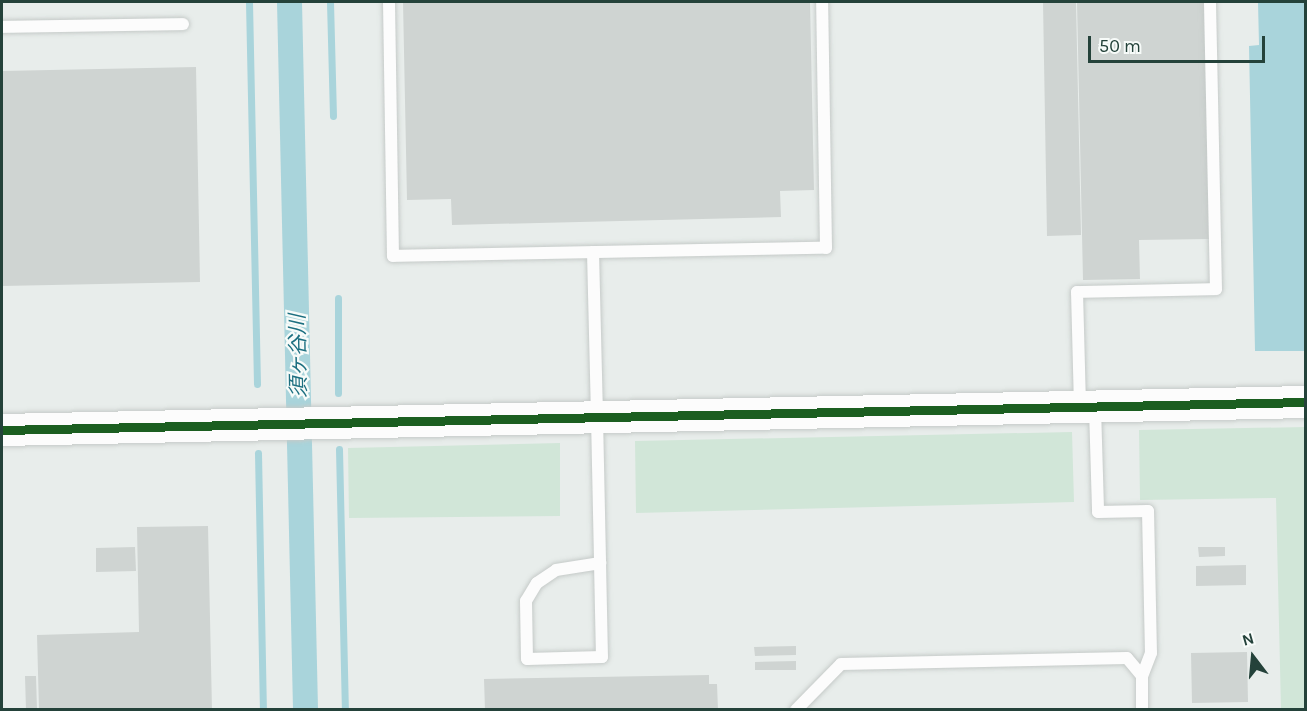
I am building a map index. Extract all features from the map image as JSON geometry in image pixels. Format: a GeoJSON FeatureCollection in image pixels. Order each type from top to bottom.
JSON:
{"type":"FeatureCollection","features":[{"type":"Feature","properties":{"kind":"street"},"geometry":{"type":"LineString","coordinates":[[2,430],[1305,402]]}},
{"type":"Feature","properties":{"kind":"lane"},"geometry":{"type":"LineString","coordinates":[[389,2],[393,256],[826,248],[822,2]]}},
{"type":"Feature","properties":{"kind":"lane"},"geometry":{"type":"LineString","coordinates":[[1142,710],[1142,676],[1151,654],[1148,511],[1098,512],[1077,292],[1216,289],[1210,2]]}},
{"type":"Feature","properties":{"kind":"lane"},"geometry":{"type":"LineString","coordinates":[[2,27],[183,24]]}},
{"type":"Feature","properties":{"kind":"lane"},"geometry":{"type":"LineString","coordinates":[[593,252],[597,417],[602,657],[527,659],[526,602],[537,584],[556,570],[600,563]]}},
{"type":"Feature","properties":{"kind":"lane"},"geometry":{"type":"LineString","coordinates":[[796,710],[841,664],[1127,658],[1142,676]]}},
{"type":"Feature","properties":{"kind":"green space"},"geometry":{"type":"Polygon","coordinates":[[[1305,427],[1305,709],[1281,709],[1276,498],[1140,500],[1139,430],[1305,427]]]}},
{"type":"Feature","properties":{"kind":"green space"},"geometry":{"type":"Polygon","coordinates":[[[1072,432],[1074,502],[636,513],[635,441],[1072,432]]]}},
{"type":"Feature","properties":{"kind":"green space"},"geometry":{"type":"Polygon","coordinates":[[[560,443],[560,516],[349,518],[348,448],[560,443]]]}},
{"type":"Feature","properties":{"kind":"water","name":"須ヶ谷川"},"geometry":{"type":"Polygon","coordinates":[[[277,2],[302,2],[318,709],[293,709],[277,2]]]}},
{"type":"Feature","properties":{"kind":"water"},"geometry":{"type":"Polygon","coordinates":[[[1258,2],[1305,2],[1305,351],[1255,351],[1249,46],[1259,45],[1258,2]]]}},
{"type":"Feature","properties":{"kind":"building"},"geometry":{"type":"Polygon","coordinates":[[[403,2],[810,2],[814,190],[780,191],[781,217],[452,225],[451,199],[407,200],[403,2]]]}},
{"type":"Feature","properties":{"kind":"building"},"geometry":{"type":"Polygon","coordinates":[[[1043,2],[1076,2],[1081,235],[1047,236],[1043,2]]]}},
{"type":"Feature","properties":{"kind":"building"},"geometry":{"type":"Polygon","coordinates":[[[1077,2],[1204,2],[1209,239],[1139,240],[1140,279],[1083,280],[1077,2]]]}},
{"type":"Feature","properties":{"kind":"building"},"geometry":{"type":"Polygon","coordinates":[[[196,67],[200,282],[2,286],[2,71],[196,67]]]}},
{"type":"Feature","properties":{"kind":"building"},"geometry":{"type":"Polygon","coordinates":[[[208,526],[212,710],[39,710],[37,635],[139,632],[137,527],[208,526]]]}},
{"type":"Feature","properties":{"kind":"building"},"geometry":{"type":"Polygon","coordinates":[[[135,547],[136,571],[96,572],[96,548],[135,547]]]}},
{"type":"Feature","properties":{"kind":"building"},"geometry":{"type":"Polygon","coordinates":[[[1198,547],[1225,547],[1225,556],[1199,557],[1198,547]]]}},
{"type":"Feature","properties":{"kind":"building"},"geometry":{"type":"Polygon","coordinates":[[[1246,565],[1246,585],[1196,586],[1196,566],[1246,565]]]}},
{"type":"Feature","properties":{"kind":"building"},"geometry":{"type":"Polygon","coordinates":[[[796,646],[796,655],[755,656],[754,647],[796,646]]]}},
{"type":"Feature","properties":{"kind":"building"},"geometry":{"type":"Polygon","coordinates":[[[1247,652],[1248,702],[1192,703],[1191,653],[1247,652]]]}},
{"type":"Feature","properties":{"kind":"building"},"geometry":{"type":"Polygon","coordinates":[[[796,661],[796,670],[755,670],[755,662],[796,661]]]}},
{"type":"Feature","properties":{"kind":"building"},"geometry":{"type":"Polygon","coordinates":[[[709,675],[709,684],[717,684],[718,710],[485,710],[484,679],[709,675]]]}},
{"type":"Feature","properties":{"kind":"building"},"geometry":{"type":"Polygon","coordinates":[[[25,676],[36,676],[37,710],[26,710],[25,676]]]}},
{"type":"Feature","properties":{"kind":"waterway"},"geometry":{"type":"LineString","coordinates":[[249,2],[257,384]]}},
{"type":"Feature","properties":{"kind":"waterway"},"geometry":{"type":"LineString","coordinates":[[330,2],[333,116]]}},
{"type":"Feature","properties":{"kind":"waterway"},"geometry":{"type":"LineString","coordinates":[[338,298],[338,393]]}},
{"type":"Feature","properties":{"kind":"waterway"},"geometry":{"type":"LineString","coordinates":[[339,449],[345,710]]}},
{"type":"Feature","properties":{"kind":"waterway"},"geometry":{"type":"LineString","coordinates":[[258,453],[263,710]]}},
{"type":"Feature","properties":{"kind":"cycle path"},"geometry":{"type":"LineString","coordinates":[[2,430],[1306,402]]}}]}
